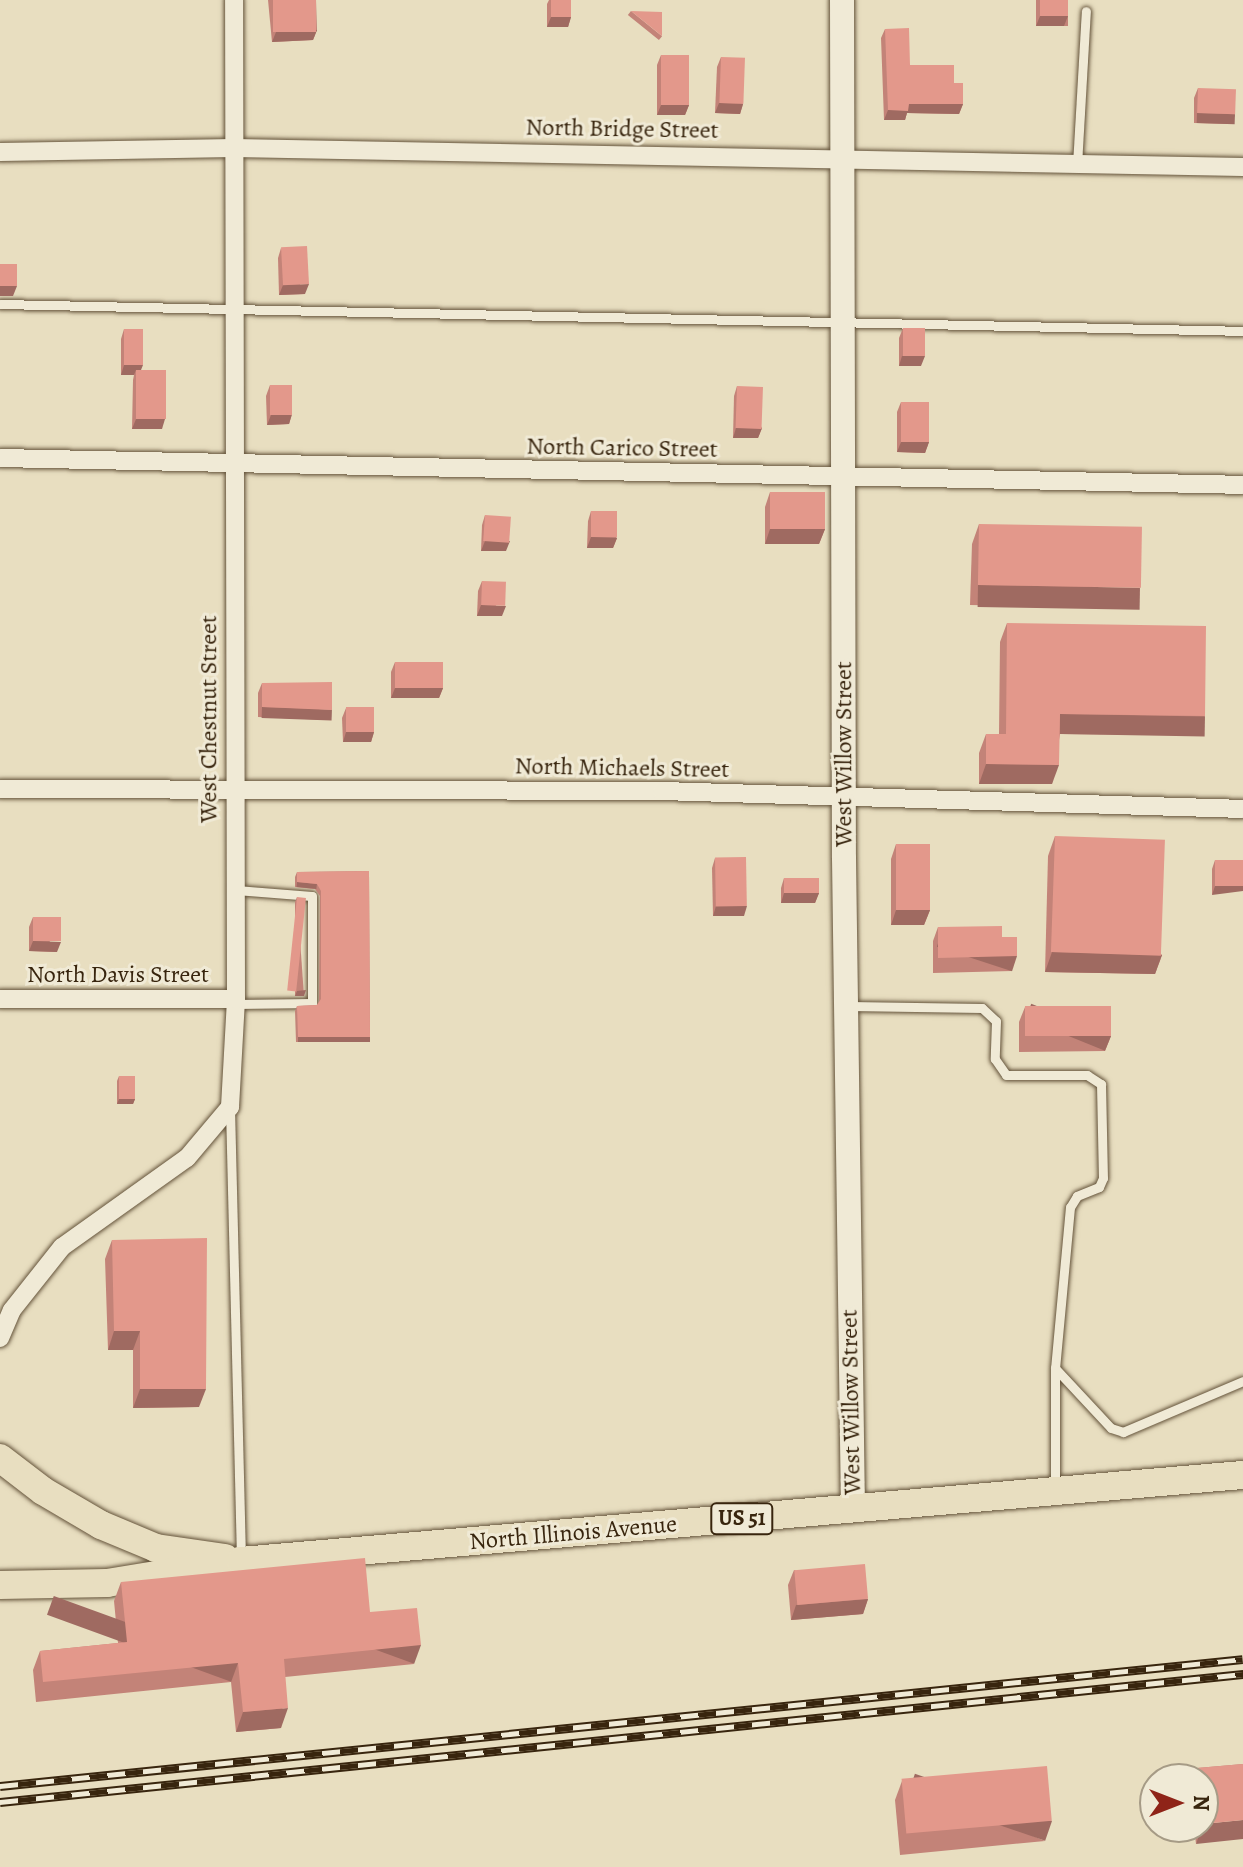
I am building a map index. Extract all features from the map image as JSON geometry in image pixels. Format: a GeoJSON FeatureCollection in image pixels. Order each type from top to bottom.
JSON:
{"type":"FeatureCollection","features":[{"type":"Feature","properties":{"kind":"main road","name":"US 51"},"geometry":{"type":"LineString","coordinates":[[0,1458],[43,1491],[101,1525],[156,1548],[241,1561]]}},
{"type":"Feature","properties":{"kind":"main road","name":"North Illinois Avenue"},"geometry":{"type":"LineString","coordinates":[[0,1585],[107,1583],[241,1561],[1243,1475]]}},
{"type":"Feature","properties":{"kind":"street","name":"West Chestnut Street"},"geometry":{"type":"LineString","coordinates":[[230,1107],[236,1002],[234,0]]}},
{"type":"Feature","properties":{"kind":"street","name":"West Willow Street"},"geometry":{"type":"LineString","coordinates":[[842,0],[845,1006],[853,1509]]}},
{"type":"Feature","properties":{"kind":"street","name":"North Bridge Street"},"geometry":{"type":"LineString","coordinates":[[0,152],[234,148],[842,157],[1243,167]]}},
{"type":"Feature","properties":{"kind":"street","name":"North Carico Street"},"geometry":{"type":"LineString","coordinates":[[0,458],[1243,485]]}},
{"type":"Feature","properties":{"kind":"street","name":"North Michaels Street"},"geometry":{"type":"LineString","coordinates":[[0,789],[662,791],[846,800],[1243,809]]}},
{"type":"Feature","properties":{"kind":"street","name":"North Davis Street"},"geometry":{"type":"LineString","coordinates":[[0,999],[236,1002]]}},
{"type":"Feature","properties":{"kind":"street"},"geometry":{"type":"LineString","coordinates":[[0,1338],[12,1310],[62,1247],[187,1158],[230,1107]]}},
{"type":"Feature","properties":{"kind":"lane"},"geometry":{"type":"LineString","coordinates":[[1077,165],[1086,11]]}},
{"type":"Feature","properties":{"kind":"lane"},"geometry":{"type":"LineString","coordinates":[[0,304],[843,321],[1000,329],[1243,331]]}},
{"type":"Feature","properties":{"kind":"lane"},"geometry":{"type":"LineString","coordinates":[[234,890],[312,896],[312,1003],[236,1002]]}},
{"type":"Feature","properties":{"kind":"lane"},"geometry":{"type":"LineString","coordinates":[[845,1006],[982,1008],[996,1021],[995,1059],[1006,1075],[1087,1075],[1101,1084],[1103,1178],[1099,1187],[1077,1196],[1070,1207],[1055,1368],[1055,1492]]}},
{"type":"Feature","properties":{"kind":"lane"},"geometry":{"type":"LineString","coordinates":[[230,1107],[241,1561]]}},
{"type":"Feature","properties":{"kind":"lane"},"geometry":{"type":"LineString","coordinates":[[1055,1368],[1111,1428],[1123,1432],[1243,1381]]}},
{"type":"Feature","properties":{"kind":"building"},"geometry":{"type":"Polygon","coordinates":[[[273,0],[316,0],[316,32],[273,32],[273,0]]]}},
{"type":"Feature","properties":{"kind":"building"},"geometry":{"type":"Polygon","coordinates":[[[551,0],[571,0],[571,17],[551,17],[551,0]]]}},
{"type":"Feature","properties":{"kind":"building"},"geometry":{"type":"Polygon","coordinates":[[[1040,0],[1068,0],[1068,16],[1040,16],[1040,0]]]}},
{"type":"Feature","properties":{"kind":"building"},"geometry":{"type":"Polygon","coordinates":[[[631,11],[662,12],[662,36],[631,11]]]}},
{"type":"Feature","properties":{"kind":"building"},"geometry":{"type":"Polygon","coordinates":[[[909,28],[910,65],[954,65],[954,83],[963,83],[963,104],[909,104],[908,111],[888,110],[885,29],[909,28]]]}},
{"type":"Feature","properties":{"kind":"building"},"geometry":{"type":"Polygon","coordinates":[[[661,55],[689,55],[689,105],[661,105],[661,55]]]}},
{"type":"Feature","properties":{"kind":"building"},"geometry":{"type":"Polygon","coordinates":[[[721,57],[745,58],[743,104],[719,103],[721,57]]]}},
{"type":"Feature","properties":{"kind":"building"},"geometry":{"type":"Polygon","coordinates":[[[1198,88],[1236,89],[1235,114],[1197,113],[1198,88]]]}},
{"type":"Feature","properties":{"kind":"building"},"geometry":{"type":"Polygon","coordinates":[[[307,246],[309,284],[283,285],[281,247],[307,246]]]}},
{"type":"Feature","properties":{"kind":"building"},"geometry":{"type":"Polygon","coordinates":[[[0,264],[17,264],[17,286],[0,286],[0,264]]]}},
{"type":"Feature","properties":{"kind":"building"},"geometry":{"type":"Polygon","coordinates":[[[903,328],[925,328],[925,356],[903,356],[903,328]]]}},
{"type":"Feature","properties":{"kind":"building"},"geometry":{"type":"Polygon","coordinates":[[[124,329],[143,329],[143,365],[124,365],[124,329]]]}},
{"type":"Feature","properties":{"kind":"building"},"geometry":{"type":"Polygon","coordinates":[[[136,370],[166,370],[166,419],[136,419],[136,370]]]}},
{"type":"Feature","properties":{"kind":"building"},"geometry":{"type":"Polygon","coordinates":[[[270,385],[292,385],[292,415],[270,415],[270,385]]]}},
{"type":"Feature","properties":{"kind":"building"},"geometry":{"type":"Polygon","coordinates":[[[737,386],[763,387],[762,429],[736,428],[737,386]]]}},
{"type":"Feature","properties":{"kind":"building"},"geometry":{"type":"Polygon","coordinates":[[[901,402],[929,402],[929,442],[901,442],[901,402]]]}},
{"type":"Feature","properties":{"kind":"building"},"geometry":{"type":"Polygon","coordinates":[[[770,492],[825,492],[825,529],[770,529],[770,492]]]}},
{"type":"Feature","properties":{"kind":"building"},"geometry":{"type":"Polygon","coordinates":[[[591,511],[617,511],[617,537],[591,537],[591,511]]]}},
{"type":"Feature","properties":{"kind":"building"},"geometry":{"type":"Polygon","coordinates":[[[485,515],[511,517],[509,543],[483,541],[485,515]]]}},
{"type":"Feature","properties":{"kind":"building"},"geometry":{"type":"Polygon","coordinates":[[[979,524],[1142,527],[1141,588],[978,585],[979,524]]]}},
{"type":"Feature","properties":{"kind":"building"},"geometry":{"type":"Polygon","coordinates":[[[482,581],[506,582],[505,606],[481,605],[482,581]]]}},
{"type":"Feature","properties":{"kind":"building"},"geometry":{"type":"Polygon","coordinates":[[[1007,623],[1206,626],[1205,716],[1060,714],[1059,765],[986,764],[986,734],[1006,734],[1007,623]]]}},
{"type":"Feature","properties":{"kind":"building"},"geometry":{"type":"Polygon","coordinates":[[[395,662],[443,662],[443,688],[395,688],[395,662]]]}},
{"type":"Feature","properties":{"kind":"building"},"geometry":{"type":"Polygon","coordinates":[[[332,682],[332,710],[262,707],[262,683],[332,682]]]}},
{"type":"Feature","properties":{"kind":"building"},"geometry":{"type":"Polygon","coordinates":[[[346,707],[374,707],[374,732],[346,732],[346,707]]]}},
{"type":"Feature","properties":{"kind":"building"},"geometry":{"type":"Polygon","coordinates":[[[1055,836],[1165,840],[1161,956],[1051,952],[1055,836]]]}},
{"type":"Feature","properties":{"kind":"building"},"geometry":{"type":"Polygon","coordinates":[[[896,844],[930,844],[930,910],[896,910],[896,844]]]}},
{"type":"Feature","properties":{"kind":"building"},"geometry":{"type":"Polygon","coordinates":[[[746,857],[747,906],[716,907],[715,858],[746,857]]]}},
{"type":"Feature","properties":{"kind":"building"},"geometry":{"type":"Polygon","coordinates":[[[1215,860],[1243,860],[1243,886],[1215,886],[1215,860]]]}},
{"type":"Feature","properties":{"kind":"building"},"geometry":{"type":"Polygon","coordinates":[[[369,871],[370,1037],[298,1037],[297,1006],[317,1005],[321,999],[321,891],[317,884],[297,882],[297,872],[369,871]]]}},
{"type":"Feature","properties":{"kind":"building"},"geometry":{"type":"Polygon","coordinates":[[[784,878],[819,878],[819,893],[784,893],[784,878]]]}},
{"type":"Feature","properties":{"kind":"building"},"geometry":{"type":"Polygon","coordinates":[[[297,897],[306,898],[296,991],[287,990],[297,897]]]}},
{"type":"Feature","properties":{"kind":"building"},"geometry":{"type":"Polygon","coordinates":[[[33,917],[61,917],[61,941],[33,941],[33,917]]]}},
{"type":"Feature","properties":{"kind":"building"},"geometry":{"type":"Polygon","coordinates":[[[1002,926],[1002,937],[1017,937],[1017,956],[938,958],[938,927],[1002,926]]]}},
{"type":"Feature","properties":{"kind":"building"},"geometry":{"type":"Polygon","coordinates":[[[1025,1006],[1111,1006],[1111,1036],[1025,1036],[1025,1006]]]}},
{"type":"Feature","properties":{"kind":"building"},"geometry":{"type":"Polygon","coordinates":[[[119,1076],[135,1076],[135,1099],[119,1099],[119,1076]]]}},
{"type":"Feature","properties":{"kind":"building"},"geometry":{"type":"Polygon","coordinates":[[[207,1238],[206,1389],[140,1389],[140,1331],[114,1331],[112,1240],[207,1238]]]}},
{"type":"Feature","properties":{"kind":"building"},"geometry":{"type":"Polygon","coordinates":[[[365,1558],[370,1612],[417,1608],[421,1645],[284,1659],[288,1708],[243,1712],[238,1663],[43,1682],[40,1651],[127,1642],[121,1582],[365,1558]]]}},
{"type":"Feature","properties":{"kind":"building"},"geometry":{"type":"Polygon","coordinates":[[[865,1564],[868,1599],[797,1605],[794,1570],[865,1564]]]}},
{"type":"Feature","properties":{"kind":"building"},"geometry":{"type":"Polygon","coordinates":[[[1243,1764],[1243,1820],[1219,1822],[1219,1766],[1243,1764]]]}},
{"type":"Feature","properties":{"kind":"building"},"geometry":{"type":"Polygon","coordinates":[[[1047,1766],[1052,1821],[906,1834],[902,1779],[1047,1766]]]}},
{"type":"Feature","properties":{"kind":"railway"},"geometry":{"type":"LineString","coordinates":[[0,1786],[1243,1659]]}},
{"type":"Feature","properties":{"kind":"railway"},"geometry":{"type":"LineString","coordinates":[[0,1802],[1243,1674]]}}]}
